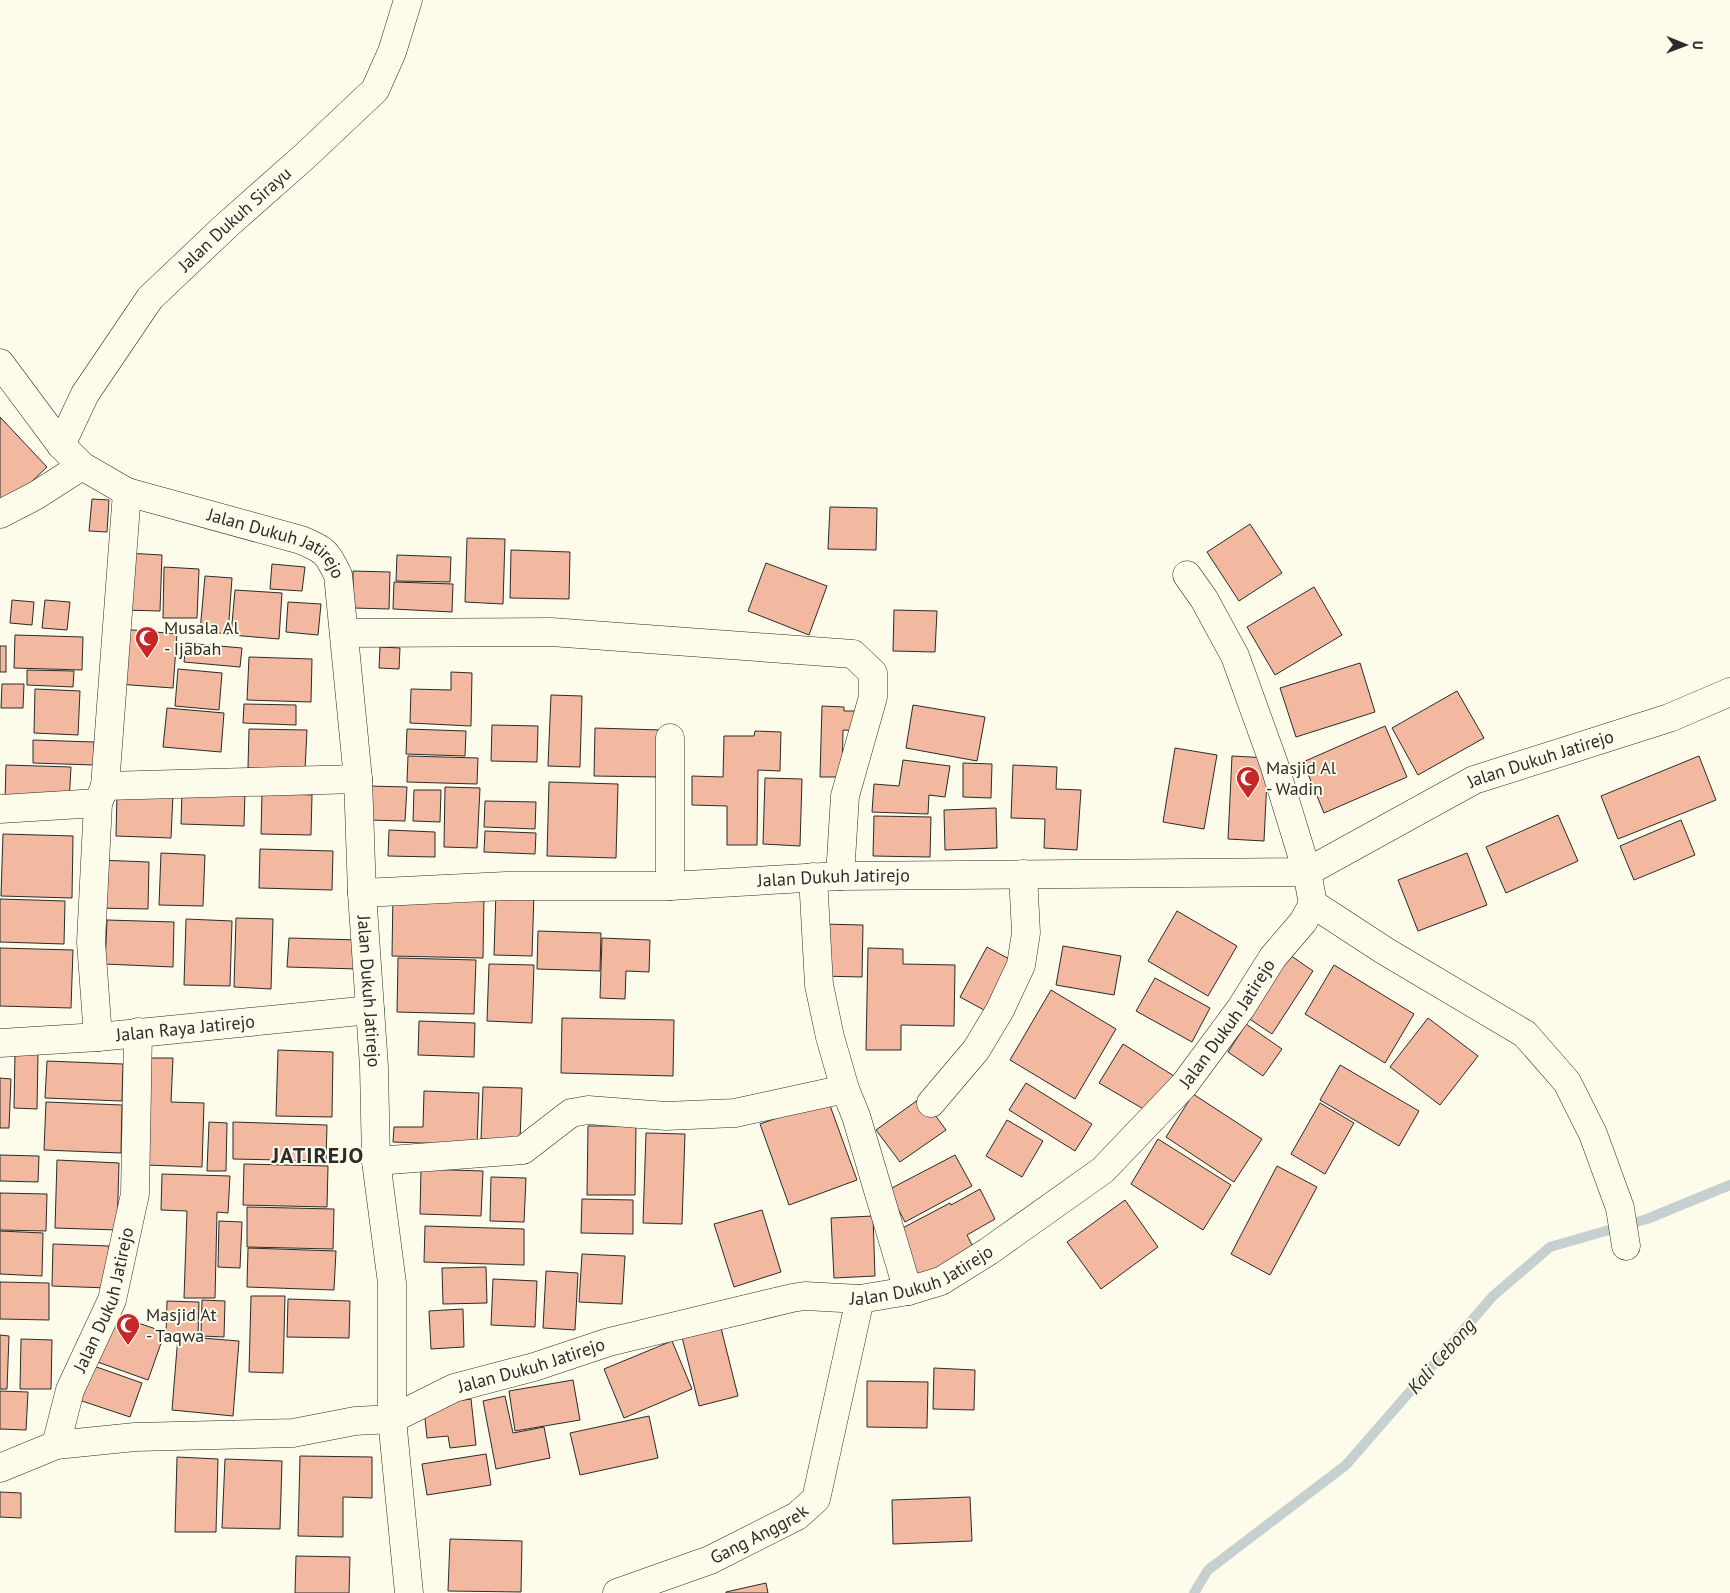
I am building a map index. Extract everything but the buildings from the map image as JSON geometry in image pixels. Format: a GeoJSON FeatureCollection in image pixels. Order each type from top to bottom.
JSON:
{"type":"FeatureCollection","features":[{"type":"Feature","properties":{"kind":"street","name":"Jalan Dukuh Sirayu"},"geometry":{"type":"LineString","coordinates":[[61,445],[85,394],[150,298],[227,225],[306,156],[375,90],[392,52],[408,0]]}},
{"type":"Feature","properties":{"kind":"street","name":"Jalan Dukuh Jatirejo"},"geometry":{"type":"LineString","coordinates":[[0,363],[61,445],[82,466],[127,492],[301,540],[318,547],[329,555],[338,575],[358,779],[362,893],[374,1067],[376,1160],[392,1283],[392,1418],[409,1593]]}},
{"type":"Feature","properties":{"kind":"street"},"geometry":{"type":"LineString","coordinates":[[0,514],[35,496],[82,466]]}},
{"type":"Feature","properties":{"kind":"street"},"geometry":{"type":"LineString","coordinates":[[98,1037],[91,942],[127,492]]}},
{"type":"Feature","properties":{"kind":"street"},"geometry":{"type":"LineString","coordinates":[[1187,575],[1204,599],[1235,656],[1274,764],[1307,872],[1313,904],[1385,951],[1525,1034],[1567,1082],[1593,1134],[1620,1208],[1626,1246]]}},
{"type":"Feature","properties":{"kind":"street"},"geometry":{"type":"LineString","coordinates":[[344,633],[551,632],[852,654],[873,673],[873,697],[844,796],[840,876]]}},
{"type":"Feature","properties":{"kind":"street","name":"Jalan Dukuh Jatirejo"},"geometry":{"type":"LineString","coordinates":[[362,893],[506,886],[670,886],[840,876],[1307,872],[1474,780],[1668,718],[1730,692]]}},
{"type":"Feature","properties":{"kind":"street"},"geometry":{"type":"LineString","coordinates":[[670,738],[670,886]]}},
{"type":"Feature","properties":{"kind":"street"},"geometry":{"type":"LineString","coordinates":[[0,809],[102,794],[358,779]]}},
{"type":"Feature","properties":{"kind":"street"},"geometry":{"type":"LineString","coordinates":[[931,1103],[976,1050],[1000,1010],[1021,965],[1026,933],[1023,874]]}},
{"type":"Feature","properties":{"kind":"street"},"geometry":{"type":"LineString","coordinates":[[813,877],[819,985],[830,1037],[845,1089],[856,1116],[908,1291]]}},
{"type":"Feature","properties":{"kind":"street","name":"Jalan Dukuh Jatirejo"},"geometry":{"type":"LineString","coordinates":[[0,1468],[56,1445],[134,1437],[293,1433],[355,1421],[392,1418],[454,1388],[534,1367],[609,1342],[792,1298],[806,1296],[860,1299],[908,1291],[940,1281],[988,1251],[1103,1170],[1184,1085],[1241,1008],[1273,957],[1302,922],[1313,904]]}},
{"type":"Feature","properties":{"kind":"street","name":"Jalan Raya Jatirejo"},"geometry":{"type":"LineString","coordinates":[[0,1043],[98,1037],[370,1010]]}},
{"type":"Feature","properties":{"kind":"street","name":"Jalan Dukuh Jatirejo"},"geometry":{"type":"LineString","coordinates":[[56,1445],[70,1390],[112,1300],[135,1194],[138,1032]]}},
{"type":"Feature","properties":{"kind":"street"},"geometry":{"type":"LineString","coordinates":[[376,1160],[523,1150],[570,1113],[588,1110],[666,1116],[735,1113],[845,1089]]}},
{"type":"Feature","properties":{"kind":"street","name":"Gang Anggrek"},"geometry":{"type":"LineString","coordinates":[[617,1593],[710,1560],[797,1516],[816,1499],[860,1299]]}},
{"type":"Feature","properties":{"kind":"waterway","name":"Kali Cebong"},"geometry":{"type":"LineString","coordinates":[[1194,1593],[1208,1570],[1346,1465],[1493,1296],[1550,1247],[1647,1219],[1730,1185]]}},
{"type":"Feature","properties":{"kind":"place","name":"Musala Al - Ijabah"},"geometry":{"type":"Point","coordinates":[147,659]}},
{"type":"Feature","properties":{"kind":"place","name":"Masjid Al - Wadin"},"geometry":{"type":"Point","coordinates":[1248,799]}},
{"type":"Feature","properties":{"kind":"place","name":"Masjid At - Taqwa"},"geometry":{"type":"Point","coordinates":[128,1346]}},
{"type":"Feature","properties":{"kind":"district","name":"JATIREJO"},"geometry":{"type":"Point","coordinates":[318,1155]}}]}
